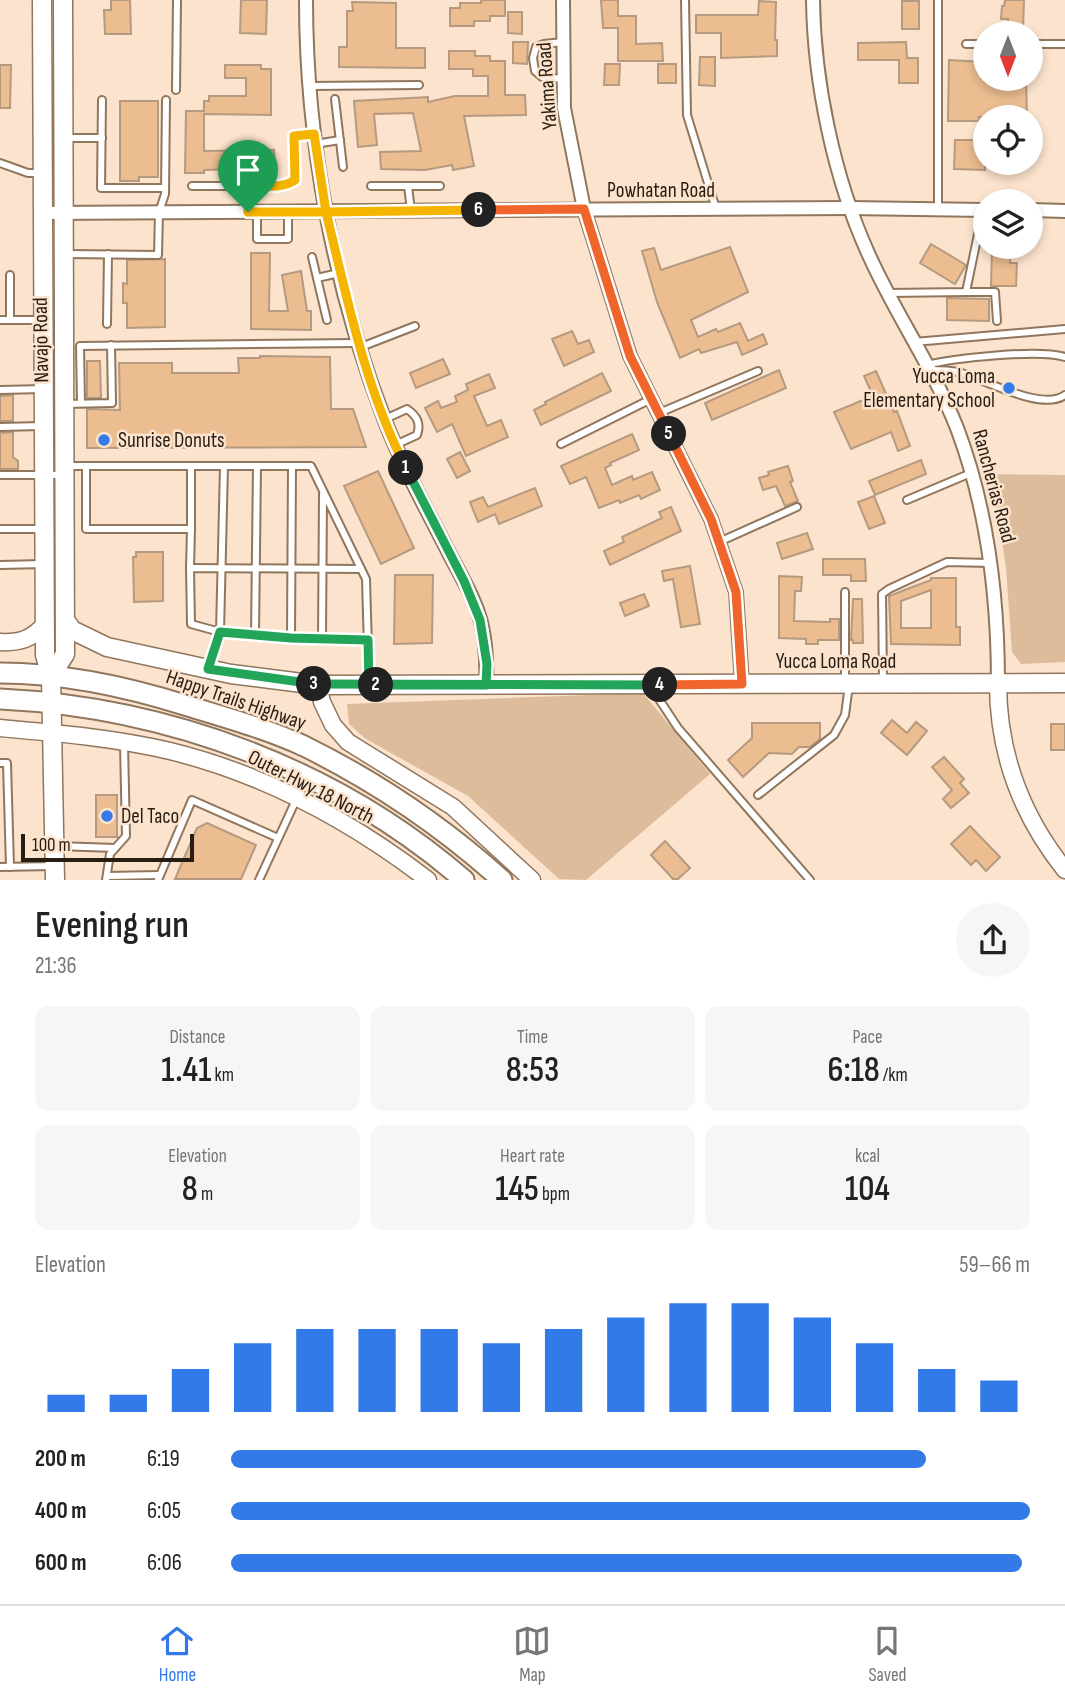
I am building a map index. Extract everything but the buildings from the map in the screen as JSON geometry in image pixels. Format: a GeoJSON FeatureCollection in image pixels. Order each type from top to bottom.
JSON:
{"type":"FeatureCollection","features":[{"type":"Feature","properties":{"kind":"main road","name":"Navajo Road"},"geometry":{"type":"LineString","coordinates":[[42,0],[45,654],[51,676],[55,873]]}},
{"type":"Feature","properties":{"kind":"main road","name":"Navajo Road"},"geometry":{"type":"LineString","coordinates":[[63,0],[63,254],[72,403],[65,471],[65,654]]}},
{"type":"Feature","properties":{"kind":"main road"},"geometry":{"type":"LineString","coordinates":[[65,620],[72,630],[107,647]]}},
{"type":"Feature","properties":{"kind":"main road","name":"Yucca Loma Road"},"geometry":{"type":"LineString","coordinates":[[107,647],[208,669],[318,685],[1065,683]]}},
{"type":"Feature","properties":{"kind":"main road"},"geometry":{"type":"LineString","coordinates":[[51,676],[65,654],[107,647]]}},
{"type":"Feature","properties":{"kind":"main road","name":"Happy Trails Highway"},"geometry":{"type":"LineString","coordinates":[[0,673],[51,676],[102,684],[157,696],[262,729],[345,767],[468,850],[502,880]]}},
{"type":"Feature","properties":{"kind":"main road","name":"Happy Trails Highway"},"geometry":{"type":"LineString","coordinates":[[0,699],[52,701],[138,716],[194,732],[289,768],[351,800],[393,826],[464,880]]}},
{"type":"Feature","properties":{"kind":"street"},"geometry":{"type":"LineString","coordinates":[[306,0],[314,139],[326,212],[360,345],[395,445],[464,581],[480,620],[487,664],[486,685]]}},
{"type":"Feature","properties":{"kind":"street","name":"Yakima Road"},"geometry":{"type":"LineString","coordinates":[[563,0],[564,107],[584,209],[630,356],[711,519],[736,592],[742,684]]}},
{"type":"Feature","properties":{"kind":"street","name":"Rancherias Road"},"geometry":{"type":"LineString","coordinates":[[813,0],[813,31],[825,110],[850,208],[868,253],[956,427],[980,500],[992,563],[998,639],[1000,725],[1013,783],[1045,844],[1065,870]]}},
{"type":"Feature","properties":{"kind":"street","name":"Powhatan Road"},"geometry":{"type":"LineString","coordinates":[[44,213],[850,208],[973,210]]}},
{"type":"Feature","properties":{"kind":"street"},"geometry":{"type":"LineString","coordinates":[[1043,210],[1065,211]]}},
{"type":"Feature","properties":{"kind":"street"},"geometry":{"type":"LineString","coordinates":[[8,642],[34,637],[45,624]]}},
{"type":"Feature","properties":{"kind":"street"},"geometry":{"type":"LineString","coordinates":[[8,642],[45,654]]}},
{"type":"Feature","properties":{"kind":"street"},"geometry":{"type":"LineString","coordinates":[[318,685],[322,702],[333,725],[348,742],[453,807],[531,880]]}},
{"type":"Feature","properties":{"kind":"street","name":"Outer Hwy 18 North"},"geometry":{"type":"LineString","coordinates":[[0,728],[124,742],[171,751],[250,777],[336,818],[428,880]]}},
{"type":"Feature","properties":{"kind":"lane"},"geometry":{"type":"LineString","coordinates":[[176,90],[177,0]]}},
{"type":"Feature","properties":{"kind":"lane"},"geometry":{"type":"LineString","coordinates":[[685,0],[687,115],[716,209]]}},
{"type":"Feature","properties":{"kind":"lane"},"geometry":{"type":"LineString","coordinates":[[938,0],[938,209]]}},
{"type":"Feature","properties":{"kind":"lane"},"geometry":{"type":"LineString","coordinates":[[563,42],[536,47],[533,58],[535,71],[542,77],[563,79]]}},
{"type":"Feature","properties":{"kind":"lane"},"geometry":{"type":"LineString","coordinates":[[966,44],[973,44]]}},
{"type":"Feature","properties":{"kind":"lane"},"geometry":{"type":"LineString","coordinates":[[1043,44],[1065,44]]}},
{"type":"Feature","properties":{"kind":"lane"},"geometry":{"type":"LineString","coordinates":[[310,86],[419,85]]}},
{"type":"Feature","properties":{"kind":"lane"},"geometry":{"type":"LineString","coordinates":[[335,99],[343,167]]}},
{"type":"Feature","properties":{"kind":"lane"},"geometry":{"type":"LineString","coordinates":[[102,100],[101,188],[165,188]]}},
{"type":"Feature","properties":{"kind":"lane"},"geometry":{"type":"LineString","coordinates":[[63,254],[158,255],[159,212],[165,188],[166,100]]}},
{"type":"Feature","properties":{"kind":"lane"},"geometry":{"type":"LineString","coordinates":[[192,186],[289,184],[295,180],[294,136],[340,140]]}},
{"type":"Feature","properties":{"kind":"lane"},"geometry":{"type":"LineString","coordinates":[[63,138],[102,138]]}},
{"type":"Feature","properties":{"kind":"lane"},"geometry":{"type":"LineString","coordinates":[[0,163],[28,173],[44,173]]}},
{"type":"Feature","properties":{"kind":"lane"},"geometry":{"type":"LineString","coordinates":[[247,186],[257,239],[288,239],[288,212]]}},
{"type":"Feature","properties":{"kind":"lane"},"geometry":{"type":"LineString","coordinates":[[371,186],[440,186]]}},
{"type":"Feature","properties":{"kind":"lane"},"geometry":{"type":"LineString","coordinates":[[408,186],[411,211]]}},
{"type":"Feature","properties":{"kind":"lane"},"geometry":{"type":"LineString","coordinates":[[107,324],[108,254]]}},
{"type":"Feature","properties":{"kind":"lane"},"geometry":{"type":"LineString","coordinates":[[312,257],[327,320]]}},
{"type":"Feature","properties":{"kind":"lane"},"geometry":{"type":"LineString","coordinates":[[966,292],[973,259]]}},
{"type":"Feature","properties":{"kind":"lane"},"geometry":{"type":"LineString","coordinates":[[317,278],[341,272]]}},
{"type":"Feature","properties":{"kind":"lane"},"geometry":{"type":"LineString","coordinates":[[10,275],[10,320]]}},
{"type":"Feature","properties":{"kind":"lane"},"geometry":{"type":"LineString","coordinates":[[888,293],[995,292],[997,321]]}},
{"type":"Feature","properties":{"kind":"lane"},"geometry":{"type":"LineString","coordinates":[[0,320],[44,320]]}},
{"type":"Feature","properties":{"kind":"lane"},"geometry":{"type":"LineString","coordinates":[[72,403],[83,384],[80,345],[360,345],[415,326]]}},
{"type":"Feature","properties":{"kind":"lane"},"geometry":{"type":"LineString","coordinates":[[914,342],[1065,329]]}},
{"type":"Feature","properties":{"kind":"lane"},"geometry":{"type":"LineString","coordinates":[[72,403],[112,403],[111,345]]}},
{"type":"Feature","properties":{"kind":"lane"},"geometry":{"type":"LineString","coordinates":[[927,367],[943,361],[1047,353],[1065,357]]}},
{"type":"Feature","properties":{"kind":"lane"},"geometry":{"type":"LineString","coordinates":[[101,366],[111,366]]}},
{"type":"Feature","properties":{"kind":"lane"},"geometry":{"type":"LineString","coordinates":[[927,367],[960,373],[1025,396],[1049,401],[1065,394]]}},
{"type":"Feature","properties":{"kind":"lane"},"geometry":{"type":"LineString","coordinates":[[659,413],[758,371]]}},
{"type":"Feature","properties":{"kind":"lane"},"geometry":{"type":"LineString","coordinates":[[112,384],[101,384],[112,384]]}},
{"type":"Feature","properties":{"kind":"lane"},"geometry":{"type":"LineString","coordinates":[[0,390],[44,389]]}},
{"type":"Feature","properties":{"kind":"lane"},"geometry":{"type":"LineString","coordinates":[[561,444],[651,399]]}},
{"type":"Feature","properties":{"kind":"lane"},"geometry":{"type":"LineString","coordinates":[[384,419],[407,409],[416,415],[419,424],[417,435],[395,445]]}},
{"type":"Feature","properties":{"kind":"lane"},"geometry":{"type":"LineString","coordinates":[[0,427],[44,426]]}},
{"type":"Feature","properties":{"kind":"lane"},"geometry":{"type":"LineString","coordinates":[[208,669],[220,632],[224,466]]}},
{"type":"Feature","properties":{"kind":"lane"},"geometry":{"type":"LineString","coordinates":[[255,635],[257,466]]}},
{"type":"Feature","properties":{"kind":"lane"},"geometry":{"type":"LineString","coordinates":[[291,638],[292,466]]}},
{"type":"Feature","properties":{"kind":"lane"},"geometry":{"type":"LineString","coordinates":[[0,475],[45,475],[86,467],[311,466],[366,579],[369,685]]}},
{"type":"Feature","properties":{"kind":"lane"},"geometry":{"type":"LineString","coordinates":[[86,467],[86,529]]}},
{"type":"Feature","properties":{"kind":"lane"},"geometry":{"type":"LineString","coordinates":[[191,467],[191,624],[220,632],[291,638],[368,640]]}},
{"type":"Feature","properties":{"kind":"lane"},"geometry":{"type":"LineString","coordinates":[[907,500],[971,473]]}},
{"type":"Feature","properties":{"kind":"lane"},"geometry":{"type":"LineString","coordinates":[[322,639],[323,491]]}},
{"type":"Feature","properties":{"kind":"lane"},"geometry":{"type":"LineString","coordinates":[[719,542],[797,507]]}},
{"type":"Feature","properties":{"kind":"lane"},"geometry":{"type":"LineString","coordinates":[[0,529],[45,529]]}},
{"type":"Feature","properties":{"kind":"lane"},"geometry":{"type":"LineString","coordinates":[[65,529],[191,529]]}},
{"type":"Feature","properties":{"kind":"lane"},"geometry":{"type":"LineString","coordinates":[[883,684],[883,594],[947,562],[992,563]]}},
{"type":"Feature","properties":{"kind":"lane"},"geometry":{"type":"LineString","coordinates":[[0,565],[45,564]]}},
{"type":"Feature","properties":{"kind":"lane"},"geometry":{"type":"LineString","coordinates":[[190,568],[361,569]]}},
{"type":"Feature","properties":{"kind":"lane"},"geometry":{"type":"LineString","coordinates":[[758,795],[834,735],[845,715],[845,592]]}},
{"type":"Feature","properties":{"kind":"lane"},"geometry":{"type":"LineString","coordinates":[[649,685],[678,729],[810,880]]}},
{"type":"Feature","properties":{"kind":"lane"},"geometry":{"type":"LineString","coordinates":[[124,742],[126,836],[107,862],[106,878],[159,877],[192,800],[278,838]]}},
{"type":"Feature","properties":{"kind":"lane"},"geometry":{"type":"LineString","coordinates":[[0,763],[7,763],[10,867]]}},
{"type":"Feature","properties":{"kind":"lane"},"geometry":{"type":"LineString","coordinates":[[258,880],[296,798]]}},
{"type":"Feature","properties":{"kind":"lane"},"geometry":{"type":"LineString","coordinates":[[55,846],[115,848]]}},
{"type":"Feature","properties":{"kind":"lane"},"geometry":{"type":"LineString","coordinates":[[0,867],[55,873]]}},
{"type":"Feature","properties":{"kind":"shaded area"},"geometry":{"type":"Polygon","coordinates":[[[985,474],[1065,475],[1065,662],[1021,664],[1012,652],[1000,527],[985,474]]]}},
{"type":"Feature","properties":{"kind":"shaded area"},"geometry":{"type":"Polygon","coordinates":[[[643,693],[710,774],[586,880],[559,879],[468,796],[366,739],[349,724],[347,704],[643,693]]]}},
{"type":"Feature","properties":{"kind":"place","name":"Yucca Loma Elementary School"},"geometry":{"type":"Point","coordinates":[1009,388]}},
{"type":"Feature","properties":{"kind":"place","name":"Sunrise Donuts"},"geometry":{"type":"Point","coordinates":[104,440]}},
{"type":"Feature","properties":{"kind":"place","name":"Del Taco"},"geometry":{"type":"Point","coordinates":[107,816]}},
{"type":"Feature","properties":{"kind":"route"},"geometry":{"type":"LineString","coordinates":[[248,212],[247,186],[275,186],[289,184],[295,180],[294,136],[314,134],[326,212],[584,209],[630,356],[711,519],[736,592],[742,684],[486,685],[318,685],[208,669],[220,632],[291,638],[368,640],[369,685],[486,685],[487,664],[480,620],[464,581],[397,450],[374,392],[355,330],[326,212],[248,212]]}}]}
